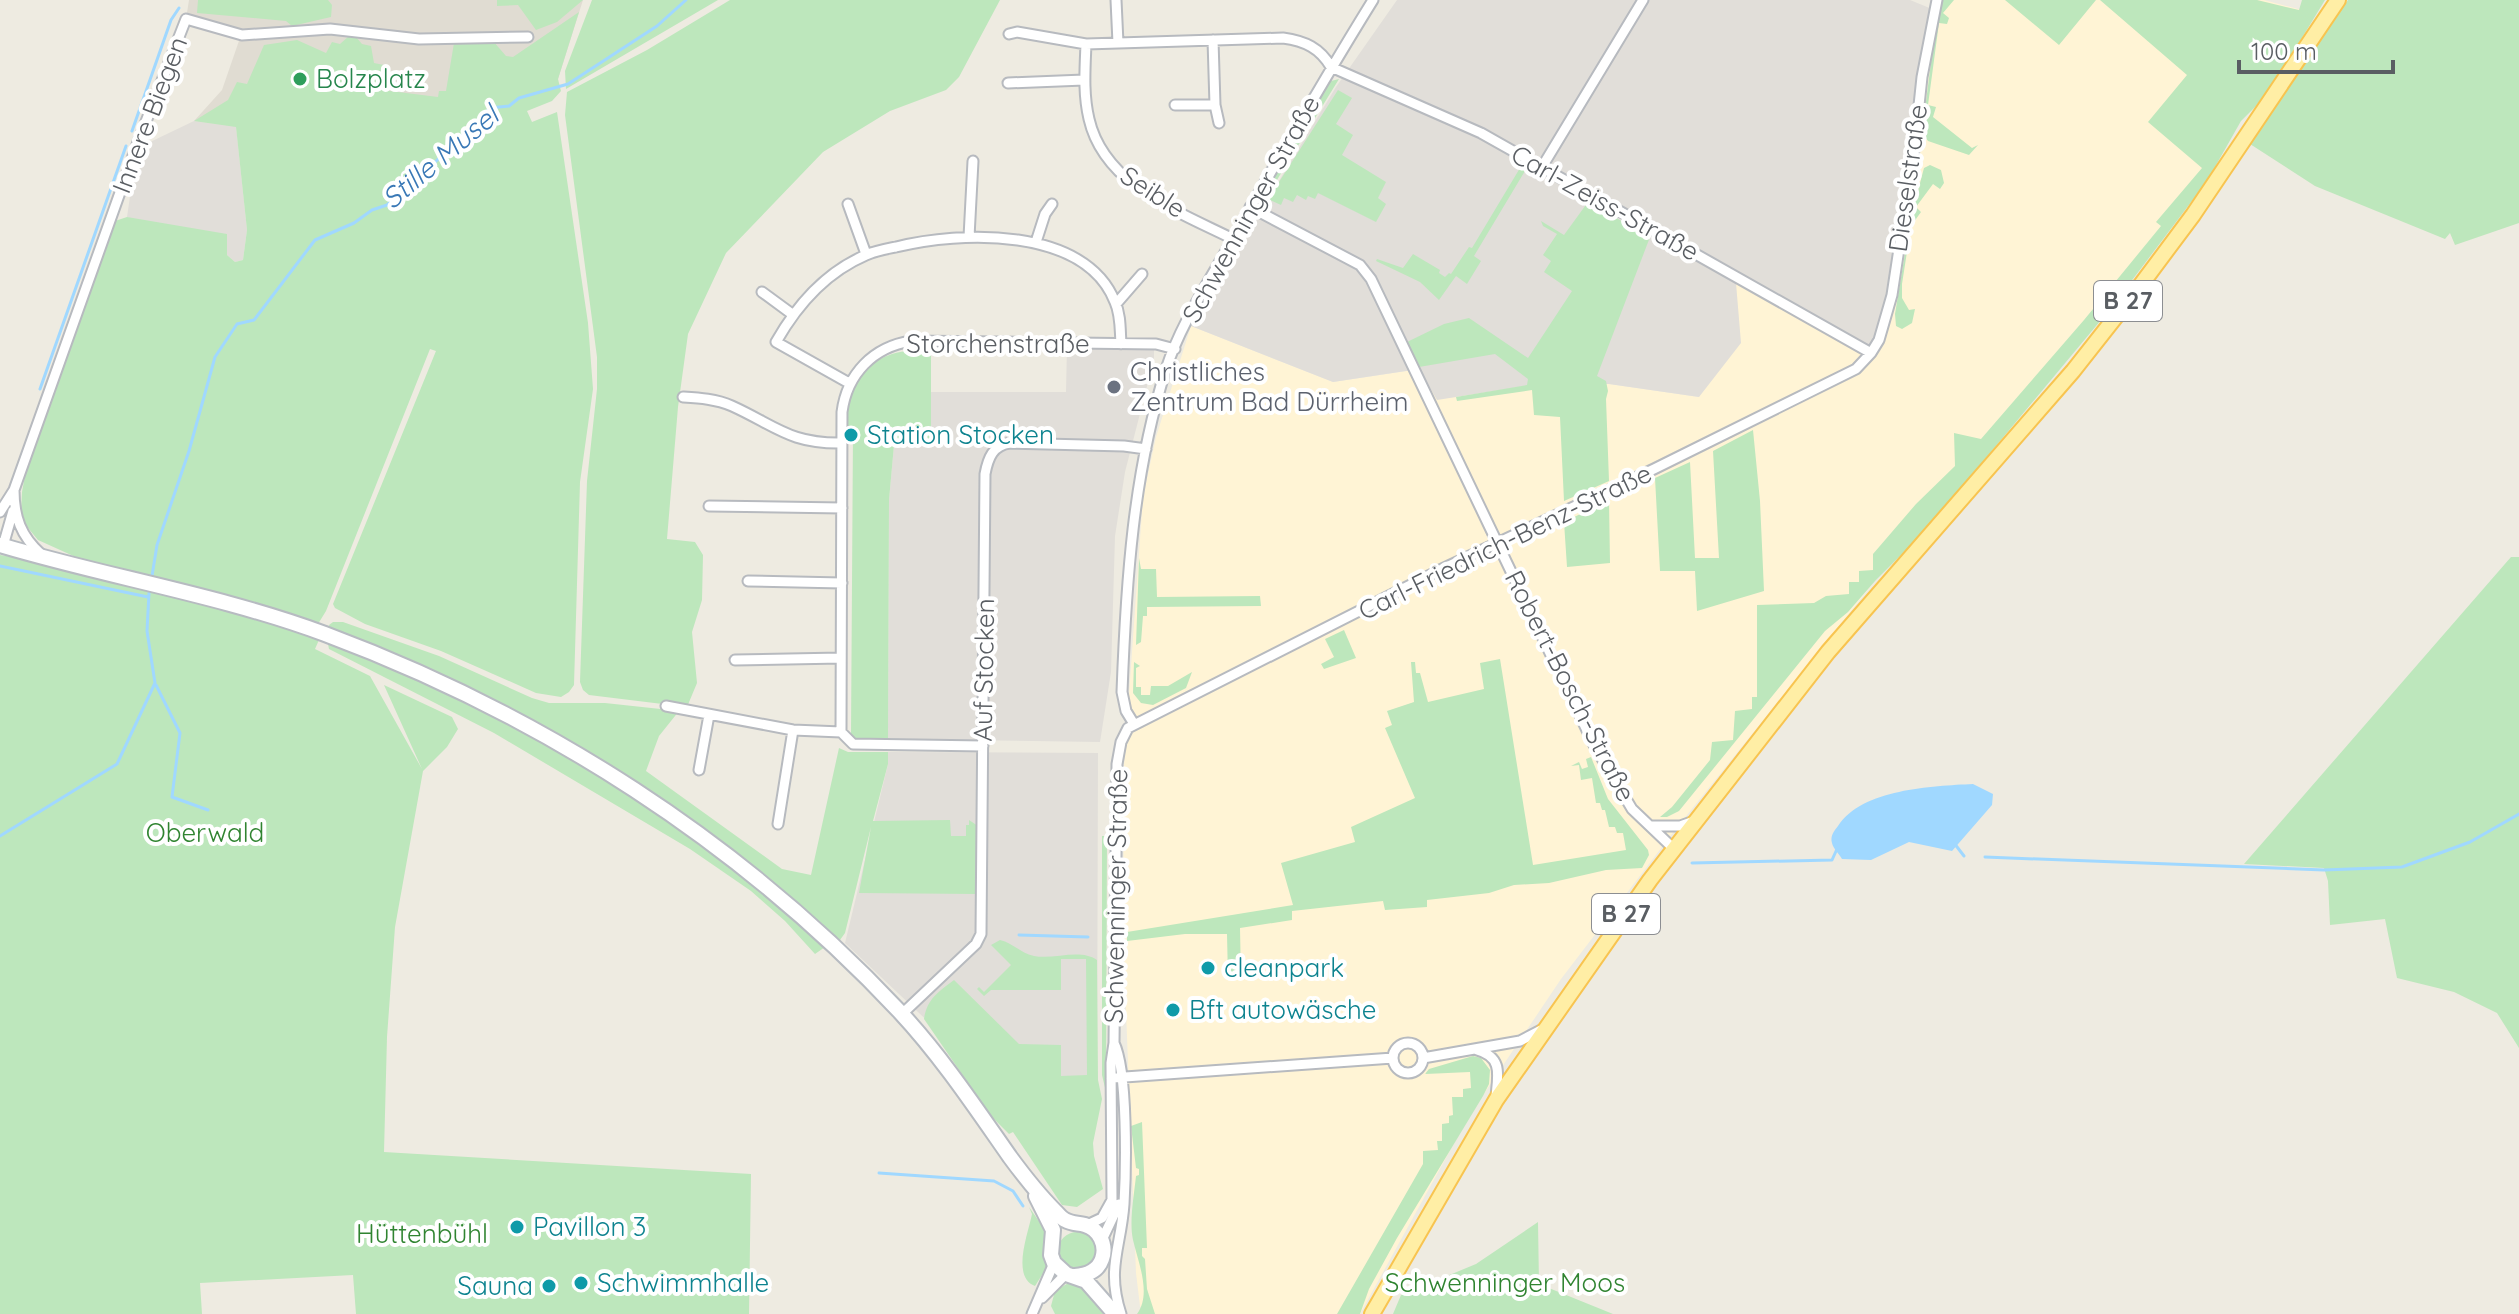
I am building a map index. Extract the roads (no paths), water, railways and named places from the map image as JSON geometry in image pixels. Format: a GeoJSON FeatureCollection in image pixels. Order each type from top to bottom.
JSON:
{"type":"FeatureCollection","features":[{"type":"Feature","properties":{"kind":"main road","name":"B 27"},"geometry":{"type":"LineString","coordinates":[[1372,1314],[1496,1100],[1695,820],[1828,652],[2073,371],[2140,286],[2193,215],[2338,0]]}},
{"type":"Feature","properties":{"kind":"street"},"geometry":{"type":"LineString","coordinates":[[1116,0],[1118,43]]}},
{"type":"Feature","properties":{"kind":"street","name":"Schwenninger Straße"},"geometry":{"type":"LineString","coordinates":[[1080,1225],[1102,1218],[1112,1200],[1119,1054],[1114,1043],[1117,764],[1121,742],[1134,724],[1126,711],[1122,676],[1130,556],[1146,449],[1167,368],[1190,314],[1331,67],[1373,0]]}},
{"type":"Feature","properties":{"kind":"street"},"geometry":{"type":"LineString","coordinates":[[1542,167],[1643,0]]}},
{"type":"Feature","properties":{"kind":"street","name":"Dieselstraße"},"geometry":{"type":"LineString","coordinates":[[1871,353],[1879,340],[1892,295],[1922,77],[1937,0]]}},
{"type":"Feature","properties":{"kind":"street","name":"Innere Biegen"},"geometry":{"type":"LineString","coordinates":[[0,512],[14,490],[138,142],[186,19],[242,35],[330,29],[419,39],[528,37]]}},
{"type":"Feature","properties":{"kind":"street"},"geometry":{"type":"LineString","coordinates":[[1009,34],[1017,32],[1086,44],[1267,38],[1296,40],[1319,50],[1331,67]]}},
{"type":"Feature","properties":{"kind":"street"},"geometry":{"type":"LineString","coordinates":[[1213,40],[1215,105],[1219,123]]}},
{"type":"Feature","properties":{"kind":"street","name":"Seible"},"geometry":{"type":"LineString","coordinates":[[1086,44],[1084,80],[1089,122],[1094,136],[1114,166],[1148,194],[1233,239]]}},
{"type":"Feature","properties":{"kind":"street","name":"Carl-Zeiss-Straße"},"geometry":{"type":"LineString","coordinates":[[1331,67],[1481,133],[1871,353]]}},
{"type":"Feature","properties":{"kind":"street"},"geometry":{"type":"LineString","coordinates":[[1008,83],[1084,80]]}},
{"type":"Feature","properties":{"kind":"street"},"geometry":{"type":"LineString","coordinates":[[1175,105],[1215,105]]}},
{"type":"Feature","properties":{"kind":"street"},"geometry":{"type":"LineString","coordinates":[[969,237],[973,161]]}},
{"type":"Feature","properties":{"kind":"street"},"geometry":{"type":"LineString","coordinates":[[848,204],[866,254]]}},
{"type":"Feature","properties":{"kind":"street"},"geometry":{"type":"LineString","coordinates":[[1036,242],[1045,214],[1052,204]]}},
{"type":"Feature","properties":{"kind":"street","name":"Robert-Bosch-Straße"},"geometry":{"type":"LineString","coordinates":[[1250,207],[1360,265],[1371,279],[1594,745],[1632,809],[1674,849]]}},
{"type":"Feature","properties":{"kind":"street"},"geometry":{"type":"LineString","coordinates":[[841,732],[842,412],[849,383],[776,342],[792,314],[824,282],[866,254],[922,241],[969,237],[1036,242],[1083,264],[1102,280],[1116,304],[1121,344]]}},
{"type":"Feature","properties":{"kind":"street"},"geometry":{"type":"LineString","coordinates":[[1116,304],[1142,274]]}},
{"type":"Feature","properties":{"kind":"street"},"geometry":{"type":"LineString","coordinates":[[762,292],[792,314]]}},
{"type":"Feature","properties":{"kind":"street","name":"Storchenstraße"},"geometry":{"type":"LineString","coordinates":[[849,383],[868,361],[899,343],[1156,344],[1175,349]]}},
{"type":"Feature","properties":{"kind":"street","name":"Carl-Friedrich-Benz-Straße"},"geometry":{"type":"LineString","coordinates":[[1134,724],[1497,543],[1837,380],[1856,369],[1871,353]]}},
{"type":"Feature","properties":{"kind":"street"},"geometry":{"type":"LineString","coordinates":[[683,397],[730,405],[807,442],[842,443]]}},
{"type":"Feature","properties":{"kind":"street","name":"Auf Stocken"},"geometry":{"type":"LineString","coordinates":[[902,1014],[976,944],[981,934],[985,474],[991,454],[1003,444],[1010,443],[1146,449]]}},
{"type":"Feature","properties":{"kind":"street","name":"Innere Biegen"},"geometry":{"type":"LineString","coordinates":[[2,546],[14,506],[14,490]]}},
{"type":"Feature","properties":{"kind":"street","name":"Innere Biegen"},"geometry":{"type":"LineString","coordinates":[[14,506],[23,534],[46,557]]}},
{"type":"Feature","properties":{"kind":"street"},"geometry":{"type":"LineString","coordinates":[[709,506],[842,508]]}},
{"type":"Feature","properties":{"kind":"street"},"geometry":{"type":"LineString","coordinates":[[2,546],[322,633],[465,692],[565,745],[708,840],[837,948],[902,1014],[939,1058],[1031,1185],[1066,1221],[1093,1229],[1102,1240],[1103,1258],[1099,1266],[1092,1272],[1071,1275],[1039,1300]]}},
{"type":"Feature","properties":{"kind":"street"},"geometry":{"type":"LineString","coordinates":[[748,581],[842,583]]}},
{"type":"Feature","properties":{"kind":"street"},"geometry":{"type":"LineString","coordinates":[[735,660],[841,658]]}},
{"type":"Feature","properties":{"kind":"street"},"geometry":{"type":"LineString","coordinates":[[666,706],[793,730],[841,732],[853,744],[983,746]]}},
{"type":"Feature","properties":{"kind":"street"},"geometry":{"type":"LineString","coordinates":[[699,770],[709,715]]}},
{"type":"Feature","properties":{"kind":"street"},"geometry":{"type":"LineString","coordinates":[[778,824],[793,730]]}},
{"type":"Feature","properties":{"kind":"street","name":"Robert-Bosch-Straße"},"geometry":{"type":"LineString","coordinates":[[1650,826],[1680,826],[1695,820]]}},
{"type":"Feature","properties":{"kind":"street"},"geometry":{"type":"LineString","coordinates":[[1423,1058],[1520,1041],[1547,1025]]}},
{"type":"Feature","properties":{"kind":"street"},"geometry":{"type":"LineString","coordinates":[[1409,1043],[1421,1050],[1423,1058],[1420,1067],[1409,1073],[1399,1071],[1393,1058],[1396,1049],[1409,1043]]}},
{"type":"Feature","properties":{"kind":"street"},"geometry":{"type":"LineString","coordinates":[[1474,1050],[1490,1055],[1495,1061],[1498,1070],[1496,1100]]}},
{"type":"Feature","properties":{"kind":"street"},"geometry":{"type":"LineString","coordinates":[[1117,1077],[1393,1058]]}},
{"type":"Feature","properties":{"kind":"street","name":"Schwenninger Straße"},"geometry":{"type":"LineString","coordinates":[[1117,1077],[1124,1188],[1113,1278],[1118,1314]]}},
{"type":"Feature","properties":{"kind":"street"},"geometry":{"type":"LineString","coordinates":[[1031,1185],[1054,1238]]}},
{"type":"Feature","properties":{"kind":"street","name":"Schwenninger Straße"},"geometry":{"type":"LineString","coordinates":[[1102,1240],[1116,1215],[1124,1188]]}},
{"type":"Feature","properties":{"kind":"street"},"geometry":{"type":"LineString","coordinates":[[1032,1314],[1054,1263],[1051,1246],[1054,1238],[1059,1231],[1080,1225]]}},
{"type":"Feature","properties":{"kind":"street"},"geometry":{"type":"LineString","coordinates":[[1054,1263],[1093,1287],[1118,1314]]}},
{"type":"Feature","properties":{"kind":"street"},"geometry":{"type":"LineString","coordinates":[[1099,1266],[1101,1282],[1118,1314]]}},
{"type":"Feature","properties":{"kind":"water"},"geometry":{"type":"Polygon","coordinates":[[[1973,784],[1993,794],[1992,805],[1952,851],[1909,842],[1871,860],[1842,859],[1833,845],[1832,836],[1837,828],[1863,804],[1919,788],[1973,784]]]}},
{"type":"Feature","properties":{"kind":"waterway","name":"Stille Musel"},"geometry":{"type":"LineString","coordinates":[[152,576],[157,545],[189,451],[215,357],[237,324],[254,320],[315,240],[387,205],[490,108],[509,106],[519,98],[568,84],[657,26],[686,0]]}},
{"type":"Feature","properties":{"kind":"waterway"},"geometry":{"type":"LineString","coordinates":[[132,131],[171,20],[179,8]]}},
{"type":"Feature","properties":{"kind":"waterway"},"geometry":{"type":"LineString","coordinates":[[40,389],[126,146]]}},
{"type":"Feature","properties":{"kind":"waterway"},"geometry":{"type":"LineString","coordinates":[[0,566],[148,597]]}},
{"type":"Feature","properties":{"kind":"waterway","name":"Stille Musel"},"geometry":{"type":"LineString","coordinates":[[0,836],[117,764],[155,683],[147,631],[149,593]]}},
{"type":"Feature","properties":{"kind":"waterway"},"geometry":{"type":"LineString","coordinates":[[156,685],[180,733],[172,797],[208,810]]}},
{"type":"Feature","properties":{"kind":"waterway"},"geometry":{"type":"LineString","coordinates":[[1985,857],[2324,870],[2402,867],[2470,842],[2519,814]]}},
{"type":"Feature","properties":{"kind":"waterway"},"geometry":{"type":"LineString","coordinates":[[1954,843],[1964,856]]}},
{"type":"Feature","properties":{"kind":"waterway"},"geometry":{"type":"LineString","coordinates":[[1692,863],[1832,860],[1837,849]]}},
{"type":"Feature","properties":{"kind":"waterway"},"geometry":{"type":"LineString","coordinates":[[1019,935],[1088,937]]}},
{"type":"Feature","properties":{"kind":"waterway"},"geometry":{"type":"LineString","coordinates":[[879,1173],[994,1181],[1013,1191],[1023,1206]]}},
{"type":"Feature","properties":{"kind":"place","name":"Bolzplatz"},"geometry":{"type":"Point","coordinates":[300,79]}},
{"type":"Feature","properties":{"kind":"place","name":"Christliches Zentrum Bad Dürrheim"},"geometry":{"type":"Point","coordinates":[1114,387]}},
{"type":"Feature","properties":{"kind":"place","name":"Station Stocken"},"geometry":{"type":"Point","coordinates":[851,435]}},
{"type":"Feature","properties":{"kind":"place","name":"cleanpark"},"geometry":{"type":"Point","coordinates":[1208,968]}},
{"type":"Feature","properties":{"kind":"place","name":"Bft autowäsche"},"geometry":{"type":"Point","coordinates":[1173,1010]}},
{"type":"Feature","properties":{"kind":"place","name":"Pavillon 3"},"geometry":{"type":"Point","coordinates":[517,1227]}},
{"type":"Feature","properties":{"kind":"place","name":"Schwimmhalle"},"geometry":{"type":"Point","coordinates":[581,1283]}},
{"type":"Feature","properties":{"kind":"place","name":"Sauna"},"geometry":{"type":"Point","coordinates":[549,1286]}},
{"type":"Feature","properties":{"kind":"park label","name":"Oberwald"},"geometry":{"type":"Point","coordinates":[205,833]}},
{"type":"Feature","properties":{"kind":"park label","name":"Hüttenbühl"},"geometry":{"type":"Point","coordinates":[422,1234]}},
{"type":"Feature","properties":{"kind":"park label","name":"Schwenninger Moos"},"geometry":{"type":"Point","coordinates":[1505,1283]}}]}
